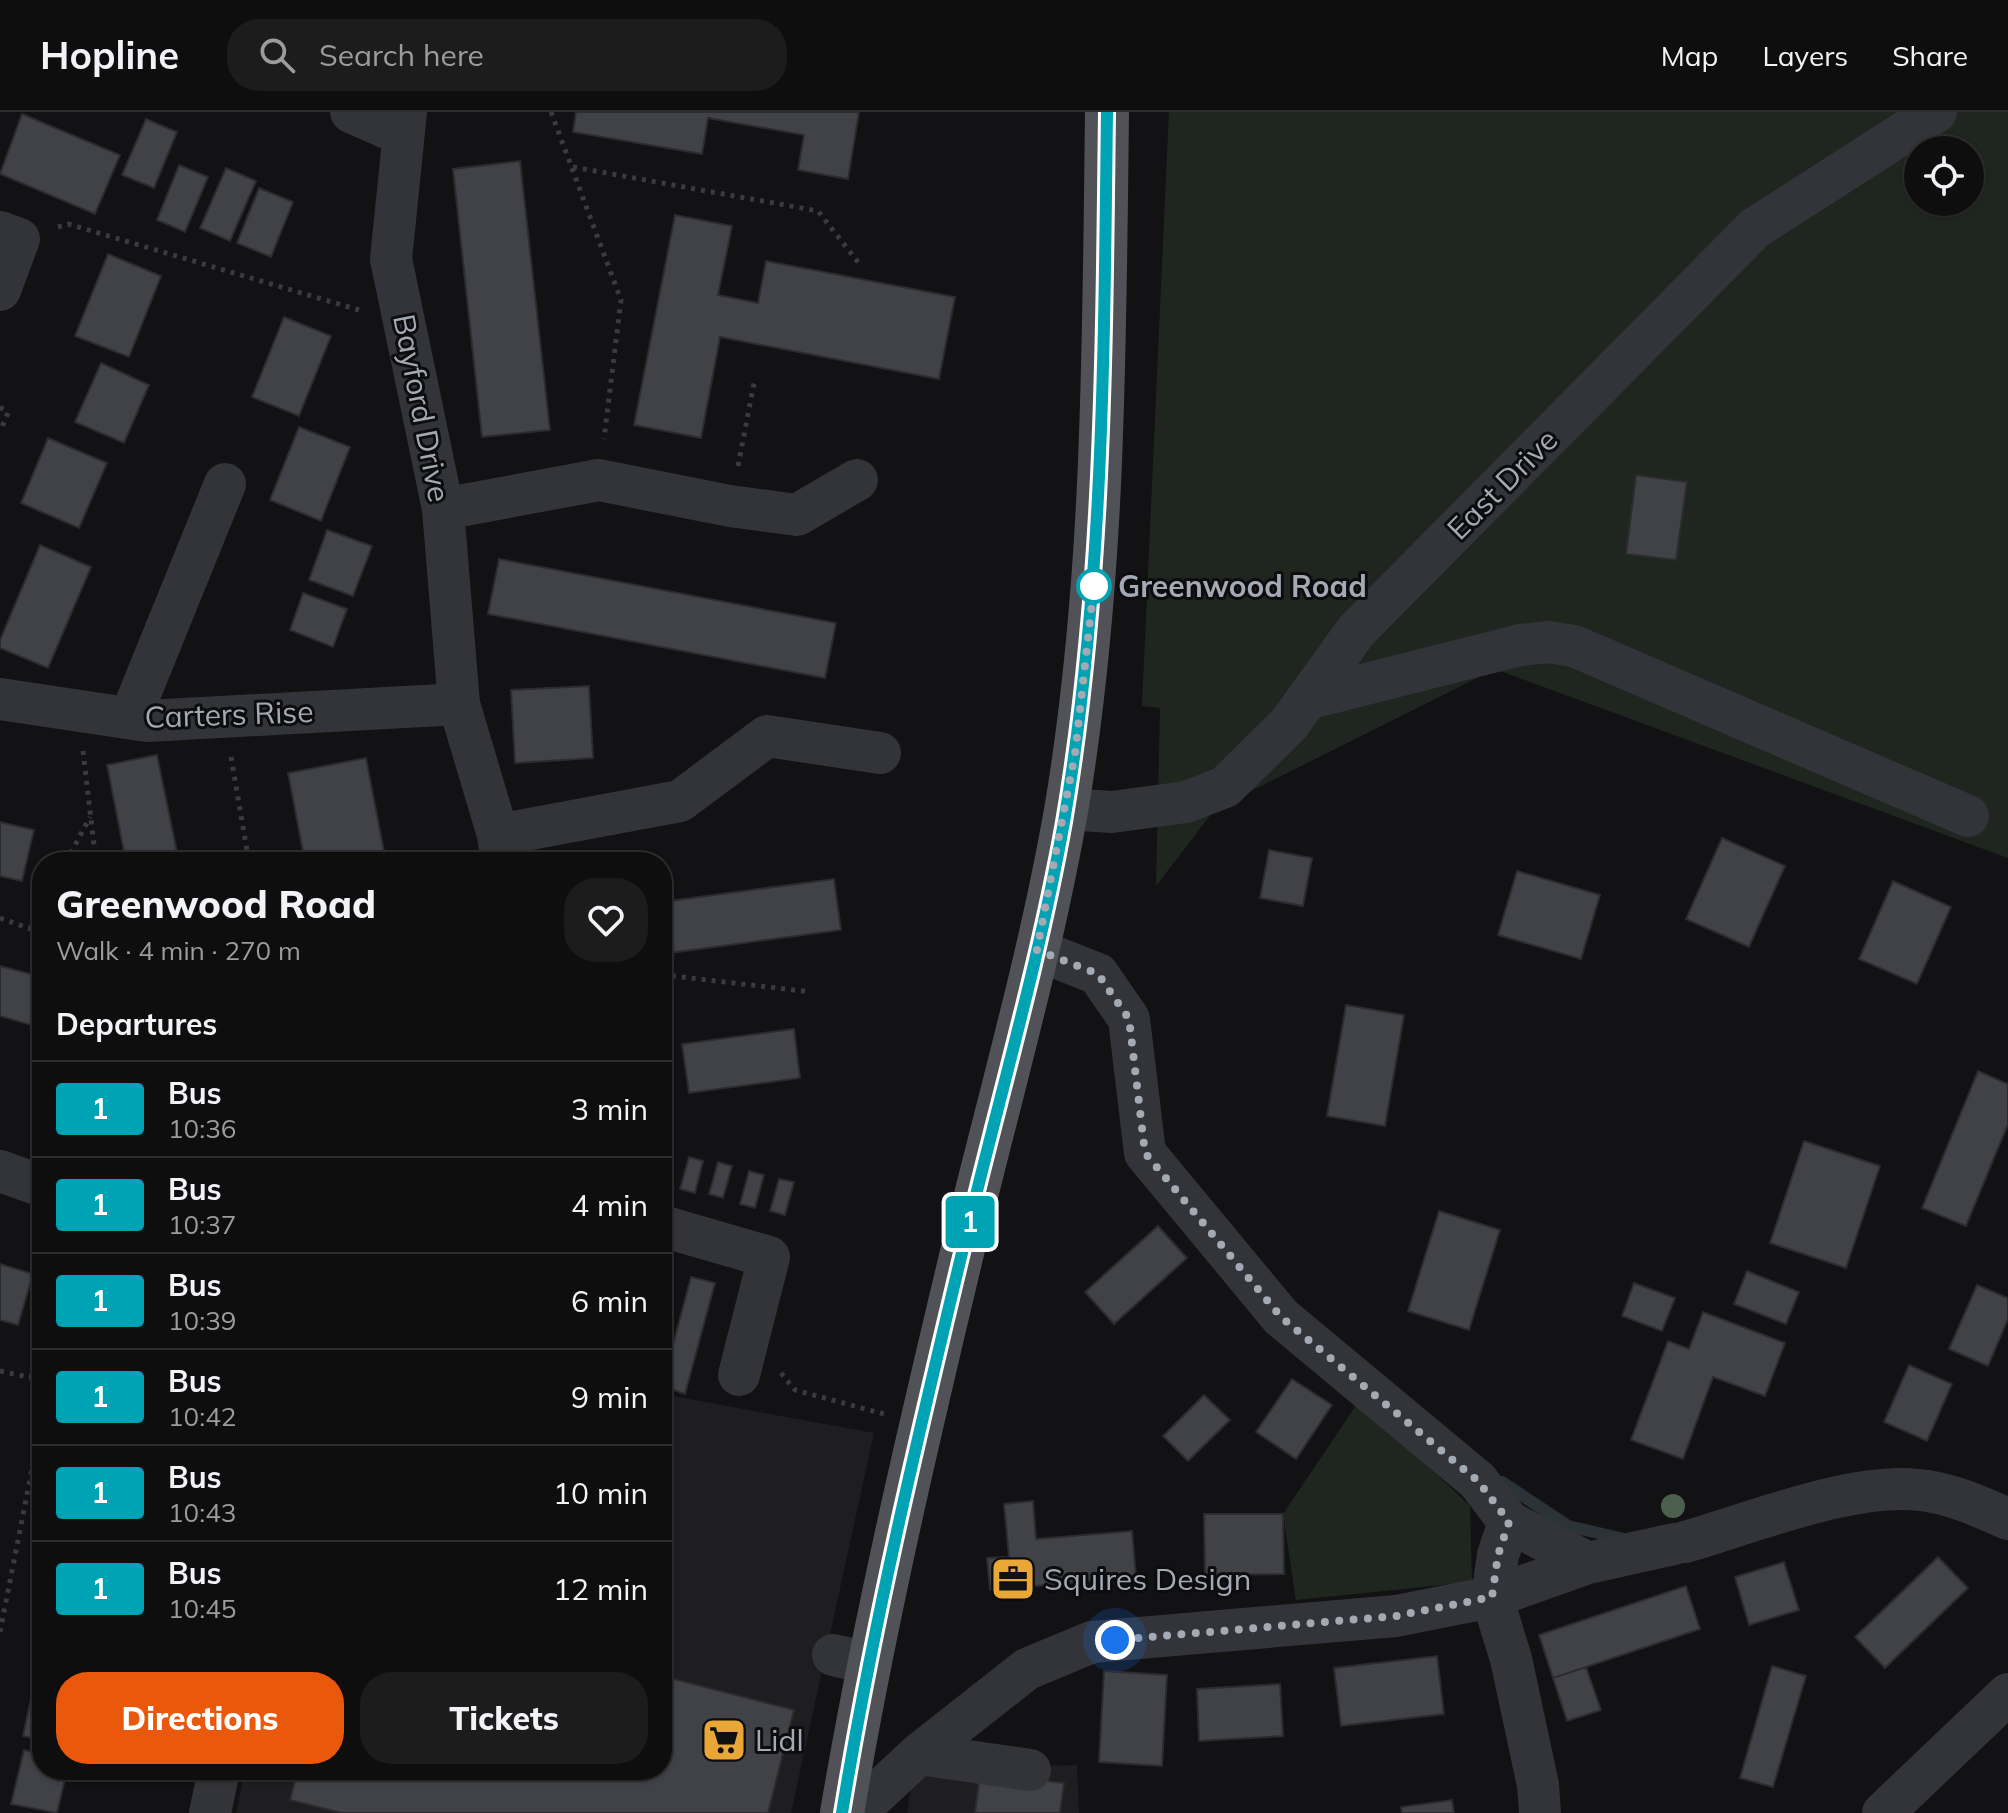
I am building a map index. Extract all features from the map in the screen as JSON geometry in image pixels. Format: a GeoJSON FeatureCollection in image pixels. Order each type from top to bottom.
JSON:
{"type":"FeatureCollection","features":[{"type":"Feature","properties":{"kind":"main road"},"geometry":{"type":"LineString","coordinates":[[843,1810],[851,1659],[912,1458],[1037,950],[1066,809],[1087,654],[1096,553],[1107,112]]}},
{"type":"Feature","properties":{"kind":"street"},"geometry":{"type":"LineString","coordinates":[[351,112],[404,123]]}},
{"type":"Feature","properties":{"kind":"street","name":"East Drive"},"geometry":{"type":"LineString","coordinates":[[1066,809],[1112,812],[1186,802],[1225,787],[1289,724],[1356,631],[1755,228],[1936,112]]}},
{"type":"Feature","properties":{"kind":"street","name":"Bayford Drive"},"geometry":{"type":"LineString","coordinates":[[404,123],[391,259],[443,509],[459,704],[500,848]]}},
{"type":"Feature","properties":{"kind":"street"},"geometry":{"type":"LineString","coordinates":[[0,290],[10,236]]}},
{"type":"Feature","properties":{"kind":"street"},"geometry":{"type":"LineString","coordinates":[[443,509],[599,480],[730,506],[797,515],[857,480]]}},
{"type":"Feature","properties":{"kind":"street"},"geometry":{"type":"LineString","coordinates":[[130,718],[225,484]]}},
{"type":"Feature","properties":{"kind":"street"},"geometry":{"type":"LineString","coordinates":[[1307,699],[1520,645],[1548,642],[1574,646],[1968,816]]}},
{"type":"Feature","properties":{"kind":"street","name":"Carters Rise"},"geometry":{"type":"LineString","coordinates":[[0,699],[147,721],[459,704]]}},
{"type":"Feature","properties":{"kind":"street"},"geometry":{"type":"LineString","coordinates":[[500,848],[680,801],[767,736],[880,753]]}},
{"type":"Feature","properties":{"kind":"street"},"geometry":{"type":"LineString","coordinates":[[1037,950],[1098,974],[1129,1019],[1145,1153],[1281,1317],[1478,1481],[1509,1522],[1588,1563]]}},
{"type":"Feature","properties":{"kind":"street"},"geometry":{"type":"LineString","coordinates":[[0,1171],[32,1182]]}},
{"type":"Feature","properties":{"kind":"street"},"geometry":{"type":"LineString","coordinates":[[672,1229],[769,1257],[739,1375]]}},
{"type":"Feature","properties":{"kind":"street"},"geometry":{"type":"LineString","coordinates":[[843,1810],[873,1797],[919,1754],[1027,1669],[1092,1642],[1396,1616],[1492,1597],[1588,1563],[1679,1543],[1858,1492],[1920,1490],[1980,1506],[2008,1519]]}},
{"type":"Feature","properties":{"kind":"street"},"geometry":{"type":"LineString","coordinates":[[1509,1522],[1498,1555],[1492,1597],[1511,1659],[1538,1785],[1540,1813]]}},
{"type":"Feature","properties":{"kind":"street"},"geometry":{"type":"LineString","coordinates":[[1883,1813],[2008,1694]]}},
{"type":"Feature","properties":{"kind":"street"},"geometry":{"type":"LineString","coordinates":[[919,1754],[1030,1770]]}},
{"type":"Feature","properties":{"kind":"street"},"geometry":{"type":"LineString","coordinates":[[210,1813],[217,1780]]}},
{"type":"Feature","properties":{"kind":"path"},"geometry":{"type":"LineString","coordinates":[[551,112],[621,300],[599,480]]}},
{"type":"Feature","properties":{"kind":"path"},"geometry":{"type":"LineString","coordinates":[[572,167],[818,211],[861,266]]}},
{"type":"Feature","properties":{"kind":"path"},"geometry":{"type":"LineString","coordinates":[[10,236],[68,224],[407,325]]}},
{"type":"Feature","properties":{"kind":"path"},"geometry":{"type":"LineString","coordinates":[[730,506],[755,378]]}},
{"type":"Feature","properties":{"kind":"path"},"geometry":{"type":"LineString","coordinates":[[0,407],[8,413],[0,431]]}},
{"type":"Feature","properties":{"kind":"path"},"geometry":{"type":"LineString","coordinates":[[78,710],[95,852]]}},
{"type":"Feature","properties":{"kind":"path"},"geometry":{"type":"LineString","coordinates":[[225,716],[247,852]]}},
{"type":"Feature","properties":{"kind":"path"},"geometry":{"type":"LineString","coordinates":[[71,852],[91,815]]}},
{"type":"Feature","properties":{"kind":"path"},"geometry":{"type":"LineString","coordinates":[[0,918],[30,929],[32,925]]}},
{"type":"Feature","properties":{"kind":"path"},"geometry":{"type":"LineString","coordinates":[[672,976],[811,992]]}},
{"type":"Feature","properties":{"kind":"path"},"geometry":{"type":"LineString","coordinates":[[750,1334],[795,1390],[893,1416]]}},
{"type":"Feature","properties":{"kind":"path"},"geometry":{"type":"LineString","coordinates":[[0,1371],[31,1378],[32,1373]]}},
{"type":"Feature","properties":{"kind":"path"},"geometry":{"type":"LineString","coordinates":[[0,1632],[32,1469]]}},
{"type":"Feature","properties":{"kind":"shaded area"},"geometry":{"type":"Polygon","coordinates":[[[1169,112],[2008,112],[2008,858],[1495,669],[1215,809],[1156,886],[1160,708],[1142,706],[1169,112]]]}},
{"type":"Feature","properties":{"kind":"shaded area"},"geometry":{"type":"Polygon","coordinates":[[[672,1396],[874,1433],[791,1813],[236,1813],[243,1780],[672,1780],[672,1396]]]}},
{"type":"Feature","properties":{"kind":"shaded area"},"geometry":{"type":"Polygon","coordinates":[[[1359,1401],[1470,1506],[1472,1582],[1296,1600],[1283,1514],[1359,1401]]]}},
{"type":"Feature","properties":{"kind":"shaded area"},"geometry":{"type":"Polygon","coordinates":[[[1077,1765],[1079,1813],[907,1813],[913,1769],[1077,1765]]]}},
{"type":"Feature","properties":{"kind":"building"},"geometry":{"type":"Polygon","coordinates":[[[576,112],[859,112],[848,179],[798,170],[804,135],[708,118],[702,154],[573,132],[576,112]]]}},
{"type":"Feature","properties":{"kind":"building"},"geometry":{"type":"Polygon","coordinates":[[[22,114],[120,155],[95,214],[0,174],[22,114]]]}},
{"type":"Feature","properties":{"kind":"building"},"geometry":{"type":"Polygon","coordinates":[[[146,119],[177,132],[154,188],[122,175],[146,119]]]}},
{"type":"Feature","properties":{"kind":"building"},"geometry":{"type":"Polygon","coordinates":[[[520,161],[550,430],[482,437],[453,169],[520,161]]]}},
{"type":"Feature","properties":{"kind":"building"},"geometry":{"type":"Polygon","coordinates":[[[179,165],[208,177],[185,232],[157,220],[179,165]]]}},
{"type":"Feature","properties":{"kind":"building"},"geometry":{"type":"Polygon","coordinates":[[[226,168],[256,181],[230,241],[200,228],[226,168]]]}},
{"type":"Feature","properties":{"kind":"building"},"geometry":{"type":"Polygon","coordinates":[[[259,188],[293,202],[271,257],[237,243],[259,188]]]}},
{"type":"Feature","properties":{"kind":"building"},"geometry":{"type":"Polygon","coordinates":[[[675,215],[732,226],[718,295],[758,303],[766,261],[955,297],[939,379],[720,337],[701,438],[634,425],[675,215]]]}},
{"type":"Feature","properties":{"kind":"building"},"geometry":{"type":"Polygon","coordinates":[[[108,254],[161,276],[129,357],[75,336],[108,254]]]}},
{"type":"Feature","properties":{"kind":"building"},"geometry":{"type":"Polygon","coordinates":[[[284,317],[331,336],[299,416],[252,397],[284,317]]]}},
{"type":"Feature","properties":{"kind":"building"},"geometry":{"type":"Polygon","coordinates":[[[101,363],[149,385],[124,443],[75,422],[101,363]]]}},
{"type":"Feature","properties":{"kind":"building"},"geometry":{"type":"Polygon","coordinates":[[[299,427],[350,447],[321,521],[270,500],[299,427]]]}},
{"type":"Feature","properties":{"kind":"building"},"geometry":{"type":"Polygon","coordinates":[[[48,438],[107,463],[79,528],[21,503],[48,438]]]}},
{"type":"Feature","properties":{"kind":"building"},"geometry":{"type":"Polygon","coordinates":[[[1636,475],[1687,482],[1676,560],[1626,554],[1636,475]]]}},
{"type":"Feature","properties":{"kind":"building"},"geometry":{"type":"Polygon","coordinates":[[[327,530],[372,546],[353,596],[309,580],[327,530]]]}},
{"type":"Feature","properties":{"kind":"building"},"geometry":{"type":"Polygon","coordinates":[[[40,545],[91,567],[48,668],[0,648],[0,640],[40,545]]]}},
{"type":"Feature","properties":{"kind":"building"},"geometry":{"type":"Polygon","coordinates":[[[499,559],[836,623],[825,678],[488,614],[499,559]]]}},
{"type":"Feature","properties":{"kind":"building"},"geometry":{"type":"Polygon","coordinates":[[[303,593],[347,609],[333,647],[290,630],[303,593]]]}},
{"type":"Feature","properties":{"kind":"building"},"geometry":{"type":"Polygon","coordinates":[[[589,686],[593,758],[515,763],[511,690],[589,686]]]}},
{"type":"Feature","properties":{"kind":"building"},"geometry":{"type":"Polygon","coordinates":[[[157,755],[177,852],[124,852],[107,765],[157,755]]]}},
{"type":"Feature","properties":{"kind":"building"},"geometry":{"type":"Polygon","coordinates":[[[366,758],[384,852],[303,852],[288,773],[366,758]]]}},
{"type":"Feature","properties":{"kind":"building"},"geometry":{"type":"Polygon","coordinates":[[[0,822],[34,830],[22,881],[0,876],[0,822]]]}},
{"type":"Feature","properties":{"kind":"building"},"geometry":{"type":"Polygon","coordinates":[[[1722,838],[1785,866],[1749,947],[1686,919],[1722,838]]]}},
{"type":"Feature","properties":{"kind":"building"},"geometry":{"type":"Polygon","coordinates":[[[1269,850],[1312,858],[1303,906],[1260,898],[1269,850]]]}},
{"type":"Feature","properties":{"kind":"building"},"geometry":{"type":"Polygon","coordinates":[[[1517,871],[1600,895],[1581,959],[1498,935],[1517,871]]]}},
{"type":"Feature","properties":{"kind":"building"},"geometry":{"type":"Polygon","coordinates":[[[834,879],[841,930],[672,953],[672,901],[834,879]]]}},
{"type":"Feature","properties":{"kind":"building"},"geometry":{"type":"Polygon","coordinates":[[[1893,881],[1951,907],[1917,984],[1859,959],[1893,881]]]}},
{"type":"Feature","properties":{"kind":"building"},"geometry":{"type":"Polygon","coordinates":[[[0,966],[32,974],[32,1025],[0,1016],[0,966]]]}},
{"type":"Feature","properties":{"kind":"building"},"geometry":{"type":"Polygon","coordinates":[[[1346,1005],[1404,1015],[1385,1126],[1327,1116],[1346,1005]]]}},
{"type":"Feature","properties":{"kind":"building"},"geometry":{"type":"Polygon","coordinates":[[[794,1029],[800,1078],[689,1093],[682,1044],[794,1029]]]}},
{"type":"Feature","properties":{"kind":"building"},"geometry":{"type":"Polygon","coordinates":[[[1978,1071],[2008,1084],[2008,1124],[1966,1226],[1922,1208],[1978,1071]]]}},
{"type":"Feature","properties":{"kind":"building"},"geometry":{"type":"Polygon","coordinates":[[[1804,1141],[1880,1166],[1846,1268],[1770,1243],[1804,1141]]]}},
{"type":"Feature","properties":{"kind":"building"},"geometry":{"type":"Polygon","coordinates":[[[689,1157],[703,1161],[695,1193],[680,1189],[689,1157]]]}},
{"type":"Feature","properties":{"kind":"building"},"geometry":{"type":"Polygon","coordinates":[[[718,1162],[732,1166],[723,1198],[709,1194],[718,1162]]]}},
{"type":"Feature","properties":{"kind":"building"},"geometry":{"type":"Polygon","coordinates":[[[749,1171],[764,1175],[755,1208],[740,1204],[749,1171]]]}},
{"type":"Feature","properties":{"kind":"building"},"geometry":{"type":"Polygon","coordinates":[[[779,1179],[794,1182],[785,1215],[770,1211],[779,1179]]]}},
{"type":"Feature","properties":{"kind":"building"},"geometry":{"type":"Polygon","coordinates":[[[1439,1211],[1500,1230],[1469,1330],[1408,1311],[1439,1211]]]}},
{"type":"Feature","properties":{"kind":"building"},"geometry":{"type":"Polygon","coordinates":[[[1158,1226],[1187,1258],[1114,1324],[1085,1292],[1158,1226]]]}},
{"type":"Feature","properties":{"kind":"building"},"geometry":{"type":"Polygon","coordinates":[[[0,1264],[32,1274],[18,1325],[0,1320],[0,1264]]]}},
{"type":"Feature","properties":{"kind":"building"},"geometry":{"type":"Polygon","coordinates":[[[1747,1271],[1799,1292],[1786,1324],[1734,1304],[1747,1271]]]}},
{"type":"Feature","properties":{"kind":"building"},"geometry":{"type":"Polygon","coordinates":[[[691,1277],[715,1283],[685,1394],[672,1389],[672,1348],[691,1277]]]}},
{"type":"Feature","properties":{"kind":"building"},"geometry":{"type":"Polygon","coordinates":[[[1634,1283],[1675,1298],[1662,1331],[1622,1316],[1634,1283]]]}},
{"type":"Feature","properties":{"kind":"building"},"geometry":{"type":"Polygon","coordinates":[[[1977,1285],[2008,1298],[2008,1319],[1988,1366],[1949,1349],[1977,1285]]]}},
{"type":"Feature","properties":{"kind":"building"},"geometry":{"type":"Polygon","coordinates":[[[1703,1312],[1785,1343],[1765,1396],[1713,1377],[1683,1459],[1631,1440],[1668,1341],[1689,1349],[1703,1312]]]}},
{"type":"Feature","properties":{"kind":"building"},"geometry":{"type":"Polygon","coordinates":[[[1909,1365],[1952,1384],[1927,1441],[1884,1422],[1909,1365]]]}},
{"type":"Feature","properties":{"kind":"building"},"geometry":{"type":"Polygon","coordinates":[[[1292,1379],[1332,1405],[1296,1459],[1256,1432],[1292,1379]]]}},
{"type":"Feature","properties":{"kind":"building"},"geometry":{"type":"Polygon","coordinates":[[[1204,1395],[1230,1420],[1188,1461],[1163,1436],[1204,1395]]]}},
{"type":"Feature","properties":{"kind":"building"},"geometry":{"type":"Polygon","coordinates":[[[1033,1501],[1036,1539],[1132,1531],[1136,1577],[990,1590],[987,1558],[1009,1557],[1004,1504],[1033,1501]]]}},
{"type":"Feature","properties":{"kind":"building"},"geometry":{"type":"Polygon","coordinates":[[[1204,1514],[1283,1514],[1284,1574],[1205,1575],[1204,1514]]]}},
{"type":"Feature","properties":{"kind":"building"},"geometry":{"type":"Polygon","coordinates":[[[1938,1557],[1968,1588],[1885,1668],[1855,1637],[1938,1557]]]}},
{"type":"Feature","properties":{"kind":"building"},"geometry":{"type":"Polygon","coordinates":[[[1784,1562],[1799,1610],[1749,1625],[1735,1577],[1784,1562]]]}},
{"type":"Feature","properties":{"kind":"building"},"geometry":{"type":"Polygon","coordinates":[[[1686,1586],[1700,1629],[1553,1678],[1539,1635],[1686,1586]]]}},
{"type":"Feature","properties":{"kind":"building"},"geometry":{"type":"Polygon","coordinates":[[[1437,1656],[1444,1714],[1341,1726],[1334,1668],[1437,1656]]]}},
{"type":"Feature","properties":{"kind":"building"},"geometry":{"type":"Polygon","coordinates":[[[1772,1666],[1806,1676],[1773,1787],[1740,1778],[1772,1666]]]}},
{"type":"Feature","properties":{"kind":"building"},"geometry":{"type":"Polygon","coordinates":[[[1586,1667],[1601,1710],[1567,1721],[1553,1678],[1586,1667]]]}},
{"type":"Feature","properties":{"kind":"building"},"geometry":{"type":"Polygon","coordinates":[[[1104,1671],[1167,1675],[1162,1766],[1099,1762],[1104,1671]]]}},
{"type":"Feature","properties":{"kind":"building","name":"Lidl"},"geometry":{"type":"Polygon","coordinates":[[[672,1679],[794,1710],[768,1813],[342,1813],[290,1800],[295,1780],[672,1780],[672,1679]]]}},
{"type":"Feature","properties":{"kind":"building"},"geometry":{"type":"Polygon","coordinates":[[[1280,1684],[1283,1736],[1199,1741],[1197,1689],[1280,1684]]]}},
{"type":"Feature","properties":{"kind":"building"},"geometry":{"type":"Polygon","coordinates":[[[32,1694],[32,1738],[23,1736],[32,1694]]]}},
{"type":"Feature","properties":{"kind":"building"},"geometry":{"type":"Polygon","coordinates":[[[24,1750],[32,1752],[32,1780],[65,1780],[57,1813],[11,1804],[24,1750]]]}},
{"type":"Feature","properties":{"kind":"building"},"geometry":{"type":"Polygon","coordinates":[[[980,1773],[1064,1783],[1060,1813],[975,1813],[980,1773]]]}},
{"type":"Feature","properties":{"kind":"building"},"geometry":{"type":"Polygon","coordinates":[[[1452,1800],[1454,1813],[1402,1813],[1401,1807],[1452,1800]]]}},
{"type":"Feature","properties":{"kind":"waterway"},"geometry":{"type":"LineString","coordinates":[[1502,1482],[1568,1526],[1624,1539]]}},
{"type":"Feature","properties":{"kind":"bus line","name":"1"},"geometry":{"type":"LineString","coordinates":[[842,1813],[868,1663],[901,1507],[1037,950],[1060,844],[1075,754],[1096,553],[1107,112]]}},
{"type":"Feature","properties":{"kind":"place","name":"Greenwood Road"},"geometry":{"type":"Point","coordinates":[1094,586]}},
{"type":"Feature","properties":{"kind":"place","name":"Squires Design"},"geometry":{"type":"Point","coordinates":[1013,1579]}},
{"type":"Feature","properties":{"kind":"place","name":"Lidl"},"geometry":{"type":"Point","coordinates":[724,1740]}},
{"type":"Feature","properties":{"kind":"route"},"geometry":{"type":"LineString","coordinates":[[1094,586],[1095,576],[1075,754],[1060,844],[1037,950],[1098,974],[1129,1019],[1145,1153],[1281,1317],[1478,1481],[1509,1522],[1498,1555],[1492,1597],[1396,1616],[1115,1640]]}}]}
